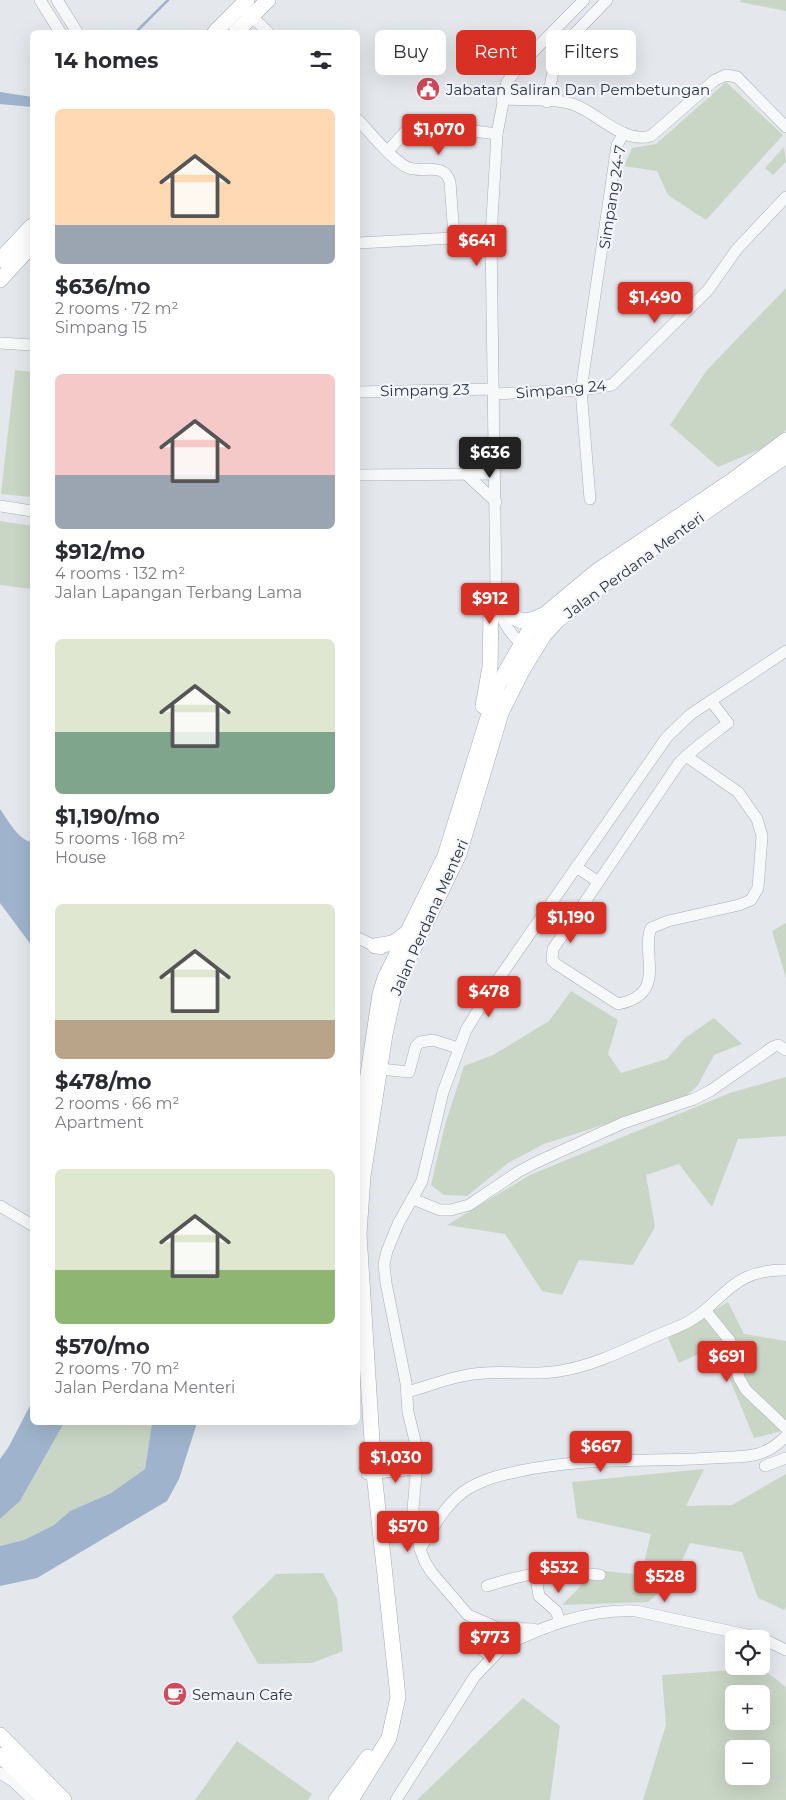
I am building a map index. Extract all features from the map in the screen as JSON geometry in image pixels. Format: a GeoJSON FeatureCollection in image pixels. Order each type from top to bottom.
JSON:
{"type":"FeatureCollection","features":[{"type":"Feature","properties":{"kind":"main road"},"geometry":{"type":"LineString","coordinates":[[218,30],[247,8],[268,0]]}},
{"type":"Feature","properties":{"kind":"main road"},"geometry":{"type":"LineString","coordinates":[[226,30],[247,8]]}},
{"type":"Feature","properties":{"kind":"main road"},"geometry":{"type":"LineString","coordinates":[[237,30],[247,8]]}},
{"type":"Feature","properties":{"kind":"main road"},"geometry":{"type":"LineString","coordinates":[[0,260],[30,228]]}},
{"type":"Feature","properties":{"kind":"main road"},"geometry":{"type":"LineString","coordinates":[[0,280],[30,246]]}},
{"type":"Feature","properties":{"kind":"main road","name":"Jalan Perdana Menteri"},"geometry":{"type":"LineString","coordinates":[[360,1127],[377,1008],[385,978],[402,958],[459,854],[496,726],[527,648],[544,615],[597,571],[733,480],[786,440]]}},
{"type":"Feature","properties":{"kind":"main road","name":"Jalan Perdana Menteri"},"geometry":{"type":"LineString","coordinates":[[336,1800],[370,1754],[380,1734],[388,1706],[387,1662],[370,1469],[360,1234],[363,1176],[380,1069],[391,1002],[408,932],[447,850],[498,685],[527,648],[558,620],[606,583],[786,456]]}},
{"type":"Feature","properties":{"kind":"main road"},"geometry":{"type":"LineString","coordinates":[[496,589],[515,618],[525,622],[544,615]]}},
{"type":"Feature","properties":{"kind":"main road"},"geometry":{"type":"LineString","coordinates":[[476,752],[490,667],[491,612],[496,589]]}},
{"type":"Feature","properties":{"kind":"main road"},"geometry":{"type":"LineString","coordinates":[[385,978],[384,958],[375,946],[392,943],[408,932]]}},
{"type":"Feature","properties":{"kind":"main road","name":"Jalan Perdana Menteri"},"geometry":{"type":"LineString","coordinates":[[351,1800],[389,1738],[398,1697],[360,1380]]}},
{"type":"Feature","properties":{"kind":"main road"},"geometry":{"type":"LineString","coordinates":[[0,1735],[64,1800]]}},
{"type":"Feature","properties":{"kind":"main road"},"geometry":{"type":"LineString","coordinates":[[0,1755],[47,1800]]}},
{"type":"Feature","properties":{"kind":"street"},"geometry":{"type":"LineString","coordinates":[[40,0],[59,30]]}},
{"type":"Feature","properties":{"kind":"street"},"geometry":{"type":"LineString","coordinates":[[57,0],[76,30]]}},
{"type":"Feature","properties":{"kind":"street"},"geometry":{"type":"LineString","coordinates":[[527,648],[506,628],[500,614],[496,589],[490,236],[497,134],[502,99],[507,82],[519,66],[584,0]]}},
{"type":"Feature","properties":{"kind":"street"},"geometry":{"type":"LineString","coordinates":[[547,102],[557,52],[607,0]]}},
{"type":"Feature","properties":{"kind":"street"},"geometry":{"type":"LineString","coordinates":[[247,8],[266,30]]}},
{"type":"Feature","properties":{"kind":"street"},"geometry":{"type":"LineString","coordinates":[[502,99],[574,105],[624,133],[642,139],[651,136],[715,80],[726,74],[737,78],[786,127]]}},
{"type":"Feature","properties":{"kind":"street"},"geometry":{"type":"LineString","coordinates":[[360,122],[401,164],[410,169],[439,169],[447,175],[454,236]]}},
{"type":"Feature","properties":{"kind":"street"},"geometry":{"type":"LineString","coordinates":[[388,151],[413,123],[497,134]]}},
{"type":"Feature","properties":{"kind":"street","name":"Simpang 24-7"},"geometry":{"type":"LineString","coordinates":[[590,499],[581,390],[617,145],[624,133]]}},
{"type":"Feature","properties":{"kind":"street","name":"Simpang 24"},"geometry":{"type":"LineString","coordinates":[[493,392],[581,390],[612,385],[708,290],[737,249],[786,197]]}},
{"type":"Feature","properties":{"kind":"street"},"geometry":{"type":"LineString","coordinates":[[360,243],[454,236],[490,236]]}},
{"type":"Feature","properties":{"kind":"street"},"geometry":{"type":"LineString","coordinates":[[0,343],[30,346]]}},
{"type":"Feature","properties":{"kind":"street","name":"Simpang 23"},"geometry":{"type":"LineString","coordinates":[[360,392],[493,392]]}},
{"type":"Feature","properties":{"kind":"street"},"geometry":{"type":"LineString","coordinates":[[360,474],[495,474]]}},
{"type":"Feature","properties":{"kind":"street"},"geometry":{"type":"LineString","coordinates":[[466,474],[496,502]]}},
{"type":"Feature","properties":{"kind":"street"},"geometry":{"type":"LineString","coordinates":[[0,506],[30,511]]}},
{"type":"Feature","properties":{"kind":"street"},"geometry":{"type":"LineString","coordinates":[[786,651],[691,714],[667,737],[490,991],[458,1048],[443,1092],[427,1165],[413,1199],[395,1232],[384,1264],[407,1392],[408,1412],[415,1436],[417,1464],[414,1509],[420,1549],[432,1573],[468,1615],[477,1643],[488,1654],[538,1629],[560,1622],[615,1610],[636,1610],[761,1638],[786,1650]]}},
{"type":"Feature","properties":{"kind":"street"},"geometry":{"type":"LineString","coordinates":[[686,756],[738,792],[757,819],[762,836],[758,888],[751,900],[739,905],[668,920],[652,928],[649,934],[650,970],[646,986],[630,1000],[618,1004],[552,960],[552,949],[674,770],[686,756],[728,723],[711,701]]}},
{"type":"Feature","properties":{"kind":"street"},"geometry":{"type":"LineString","coordinates":[[576,867],[597,881]]}},
{"type":"Feature","properties":{"kind":"street"},"geometry":{"type":"LineString","coordinates":[[360,939],[402,958]]}},
{"type":"Feature","properties":{"kind":"street"},"geometry":{"type":"LineString","coordinates":[[380,1069],[409,1072],[416,1046],[420,1042],[433,1040],[458,1048]]}},
{"type":"Feature","properties":{"kind":"street"},"geometry":{"type":"LineString","coordinates":[[413,1199],[440,1210],[461,1208],[537,1162],[623,1123],[694,1100],[710,1092],[773,1047],[778,1045],[786,1050]]}},
{"type":"Feature","properties":{"kind":"street"},"geometry":{"type":"LineString","coordinates":[[0,1206],[30,1224]]}},
{"type":"Feature","properties":{"kind":"street"},"geometry":{"type":"LineString","coordinates":[[407,1392],[469,1375],[545,1372],[578,1368],[682,1326],[705,1310],[743,1277],[766,1270],[786,1270]]}},
{"type":"Feature","properties":{"kind":"street"},"geometry":{"type":"LineString","coordinates":[[705,1310],[730,1341],[739,1378],[746,1390],[786,1428]]}},
{"type":"Feature","properties":{"kind":"street"},"geometry":{"type":"LineString","coordinates":[[420,1549],[446,1508],[463,1492],[480,1482],[501,1475],[551,1464],[578,1461],[684,1460],[766,1453],[786,1436]]}},
{"type":"Feature","properties":{"kind":"street"},"geometry":{"type":"LineString","coordinates":[[765,1466],[786,1458]]}},
{"type":"Feature","properties":{"kind":"street"},"geometry":{"type":"LineString","coordinates":[[370,1469],[417,1464]]}},
{"type":"Feature","properties":{"kind":"street"},"geometry":{"type":"LineString","coordinates":[[487,1586],[535,1572],[565,1571],[600,1575]]}},
{"type":"Feature","properties":{"kind":"street"},"geometry":{"type":"LineString","coordinates":[[535,1572],[540,1596],[556,1611],[560,1622]]}},
{"type":"Feature","properties":{"kind":"street"},"geometry":{"type":"LineString","coordinates":[[396,1800],[475,1676],[501,1649],[504,1637],[495,1627],[468,1615]]}},
{"type":"Feature","properties":{"kind":"street"},"geometry":{"type":"LineString","coordinates":[[475,1676],[478,1632],[484,1627],[538,1629]]}},
{"type":"Feature","properties":{"kind":"street"},"geometry":{"type":"LineString","coordinates":[[0,1773],[13,1781],[33,1800]]}},
{"type":"Feature","properties":{"kind":"green space"},"geometry":{"type":"Polygon","coordinates":[[[741,0],[786,0],[786,11],[740,2],[741,0]]]}},
{"type":"Feature","properties":{"kind":"green space"},"geometry":{"type":"Polygon","coordinates":[[[726,82],[783,135],[706,220],[668,195],[657,171],[624,166],[632,148],[656,144],[726,82]]]}},
{"type":"Feature","properties":{"kind":"green space"},"geometry":{"type":"Polygon","coordinates":[[[784,147],[786,162],[773,175],[765,168],[784,147]]]}},
{"type":"Feature","properties":{"kind":"green space"},"geometry":{"type":"Polygon","coordinates":[[[786,288],[786,430],[761,449],[718,467],[670,425],[707,370],[786,288]]]}},
{"type":"Feature","properties":{"kind":"green space"},"geometry":{"type":"Polygon","coordinates":[[[15,370],[30,372],[30,497],[1,494],[15,370]]]}},
{"type":"Feature","properties":{"kind":"green space"},"geometry":{"type":"Polygon","coordinates":[[[0,521],[30,526],[30,589],[0,585],[0,521]]]}},
{"type":"Feature","properties":{"kind":"green space"},"geometry":{"type":"Polygon","coordinates":[[[786,923],[786,978],[772,931],[786,923]]]}},
{"type":"Feature","properties":{"kind":"green space"},"geometry":{"type":"Polygon","coordinates":[[[571,991],[618,1020],[608,1054],[621,1073],[667,1059],[685,1038],[714,1018],[742,1044],[714,1055],[698,1085],[683,1099],[544,1144],[508,1163],[467,1196],[444,1195],[431,1185],[445,1125],[464,1066],[493,1055],[549,1021],[571,991]]]}},
{"type":"Feature","properties":{"kind":"green space"},"geometry":{"type":"Polygon","coordinates":[[[786,1077],[786,1136],[738,1139],[712,1207],[679,1164],[646,1175],[655,1227],[633,1265],[579,1260],[562,1295],[542,1291],[505,1234],[447,1225],[530,1175],[730,1093],[786,1077]]]}},
{"type":"Feature","properties":{"kind":"green space"},"geometry":{"type":"Polygon","coordinates":[[[728,1302],[744,1334],[786,1341],[786,1430],[754,1438],[716,1346],[679,1363],[668,1338],[728,1302]]]}},
{"type":"Feature","properties":{"kind":"green space"},"geometry":{"type":"Polygon","coordinates":[[[63,1425],[152,1425],[145,1469],[111,1493],[70,1511],[54,1525],[24,1540],[0,1546],[0,1519],[20,1501],[63,1425]]]}},
{"type":"Feature","properties":{"kind":"green space"},"geometry":{"type":"Polygon","coordinates":[[[704,1469],[686,1506],[732,1505],[786,1474],[786,1607],[784,1610],[758,1598],[742,1552],[690,1543],[672,1582],[648,1602],[562,1605],[597,1570],[641,1575],[651,1534],[577,1518],[572,1482],[704,1469]]]}},
{"type":"Feature","properties":{"kind":"green space"},"geometry":{"type":"Polygon","coordinates":[[[323,1573],[337,1599],[343,1651],[312,1663],[258,1664],[232,1617],[276,1574],[323,1573]]]}},
{"type":"Feature","properties":{"kind":"green space"},"geometry":{"type":"Polygon","coordinates":[[[725,1671],[725,1675],[770,1675],[786,1687],[786,1800],[643,1800],[666,1725],[662,1675],[725,1671]]]}},
{"type":"Feature","properties":{"kind":"green space"},"geometry":{"type":"Polygon","coordinates":[[[523,1698],[560,1726],[550,1800],[417,1800],[523,1698]]]}},
{"type":"Feature","properties":{"kind":"green space"},"geometry":{"type":"Polygon","coordinates":[[[237,1741],[312,1794],[308,1800],[195,1800],[237,1741]]]}},
{"type":"Feature","properties":{"kind":"water"},"geometry":{"type":"Polygon","coordinates":[[[0,92],[30,97],[30,107],[0,104],[0,92]]]}},
{"type":"Feature","properties":{"kind":"water"},"geometry":{"type":"Polygon","coordinates":[[[0,809],[18,834],[30,841],[30,943],[0,903],[0,809]]]}},
{"type":"Feature","properties":{"kind":"water"},"geometry":{"type":"Polygon","coordinates":[[[30,1406],[30,1425],[63,1425],[20,1501],[0,1519],[0,1459],[8,1448],[30,1406]]]}},
{"type":"Feature","properties":{"kind":"water"},"geometry":{"type":"Polygon","coordinates":[[[152,1425],[196,1425],[179,1479],[167,1501],[37,1578],[0,1586],[0,1546],[24,1540],[54,1525],[70,1511],[111,1493],[145,1469],[152,1425]]]}},
{"type":"Feature","properties":{"kind":"waterway"},"geometry":{"type":"LineString","coordinates":[[138,30],[168,0]]}},
{"type":"Feature","properties":{"kind":"place","name":"Jabatan Saliran Dan Pembetungan"},"geometry":{"type":"Point","coordinates":[428,89]}},
{"type":"Feature","properties":{"kind":"place","name":"Semaun Cafe"},"geometry":{"type":"Point","coordinates":[175,1694]}}]}
